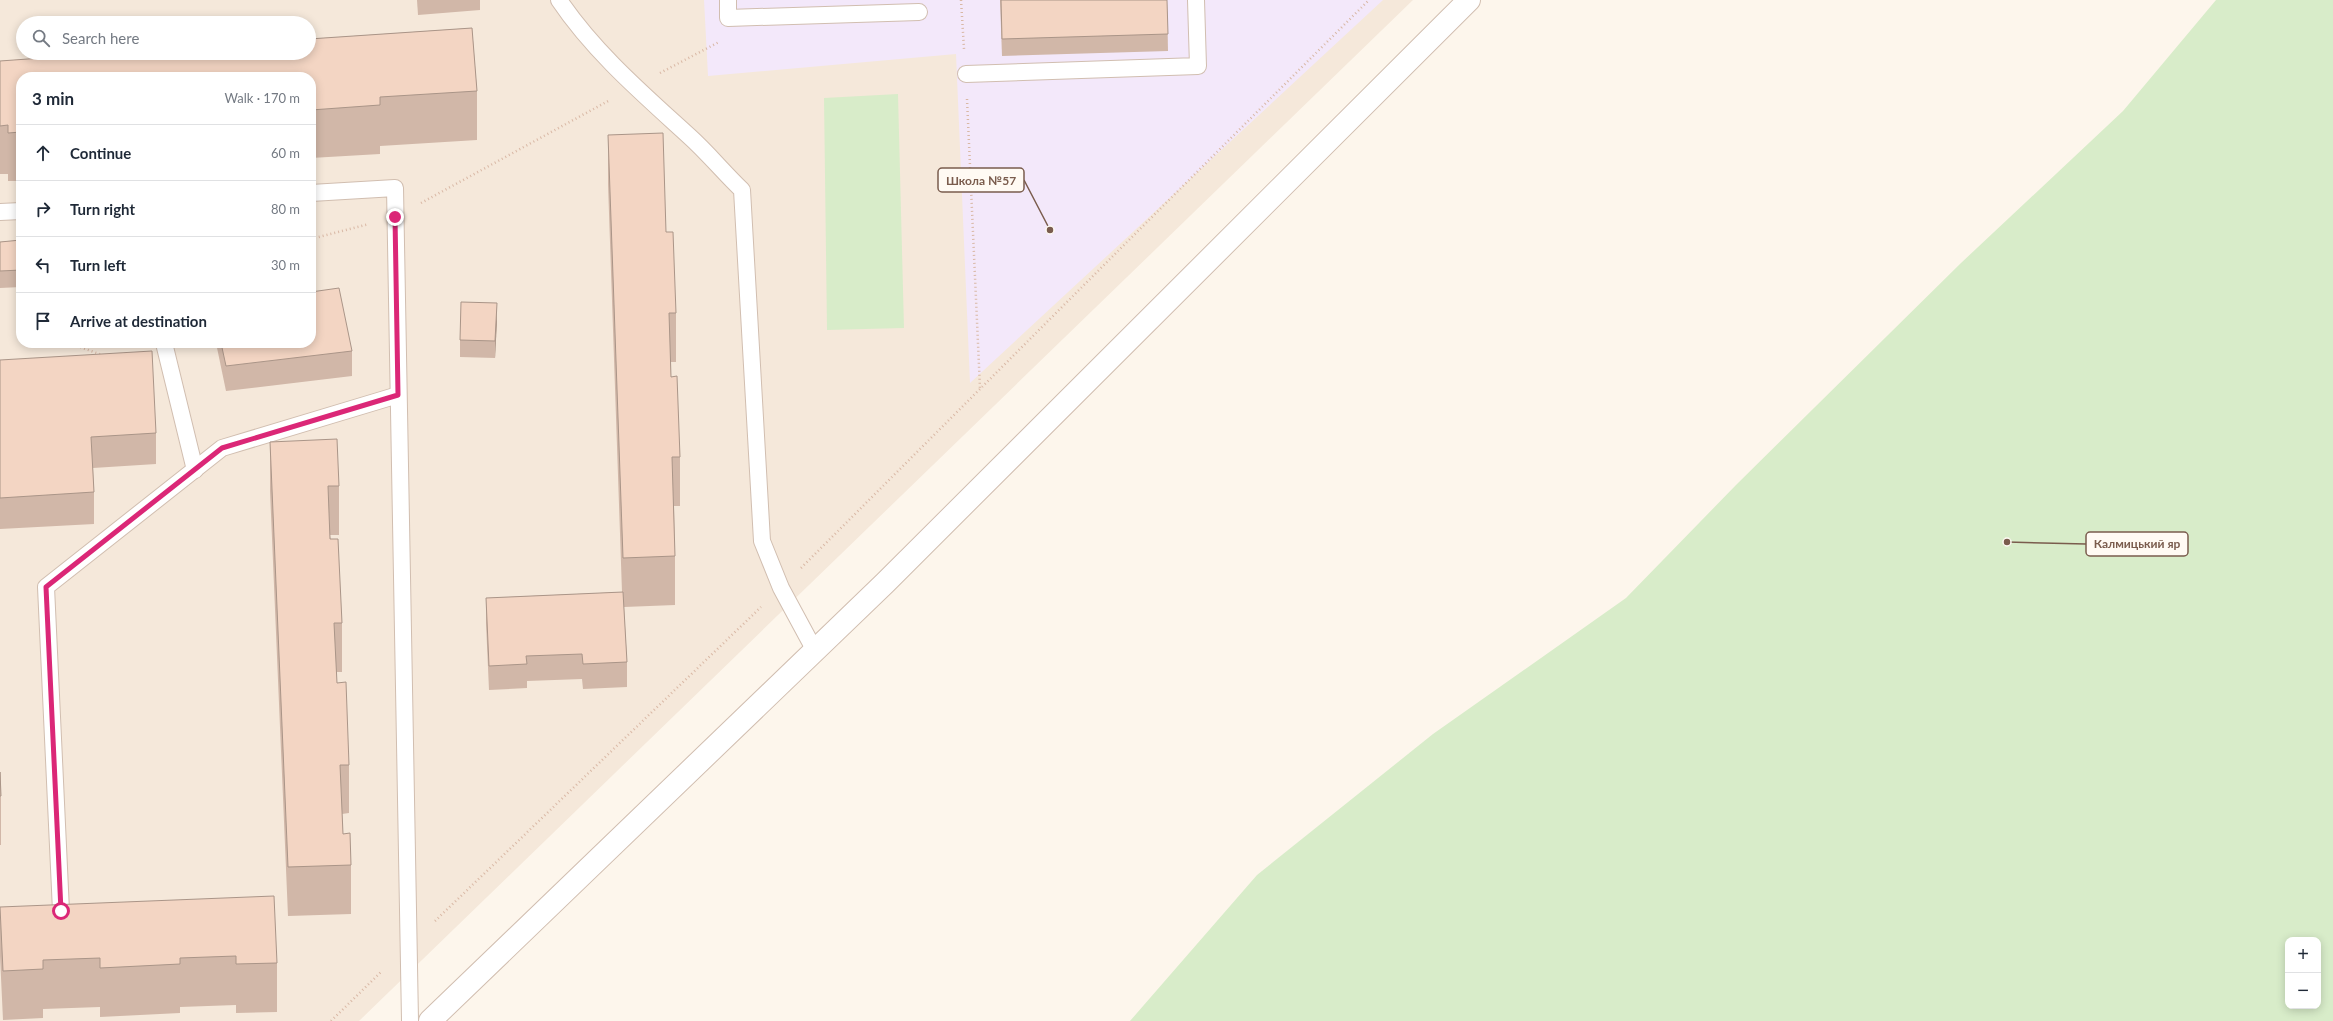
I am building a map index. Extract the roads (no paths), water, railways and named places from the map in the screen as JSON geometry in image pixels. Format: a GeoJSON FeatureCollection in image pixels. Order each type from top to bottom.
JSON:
{"type":"FeatureCollection","features":[{"type":"Feature","properties":{"kind":"street"},"geometry":{"type":"LineString","coordinates":[[430,1021],[816,651],[1469,0]]}},
{"type":"Feature","properties":{"kind":"lane"},"geometry":{"type":"LineString","coordinates":[[559,0],[572,20],[634,87],[691,138],[742,190],[762,541],[781,588],[816,651]]}},
{"type":"Feature","properties":{"kind":"lane"},"geometry":{"type":"LineString","coordinates":[[728,0],[728,18],[919,12]]}},
{"type":"Feature","properties":{"kind":"lane"},"geometry":{"type":"LineString","coordinates":[[966,74],[1198,66],[1196,0]]}},
{"type":"Feature","properties":{"kind":"lane"},"geometry":{"type":"LineString","coordinates":[[316,193],[394,188],[410,1021]]}},
{"type":"Feature","properties":{"kind":"lane"},"geometry":{"type":"LineString","coordinates":[[0,212],[16,211]]}},
{"type":"Feature","properties":{"kind":"lane"},"geometry":{"type":"LineString","coordinates":[[165,348],[195,470]]}},
{"type":"Feature","properties":{"kind":"lane"},"geometry":{"type":"LineString","coordinates":[[61,911],[46,587],[222,448],[398,395]]}},
{"type":"Feature","properties":{"kind":"place","name":"Школа №57"},"geometry":{"type":"Point","coordinates":[1050,230]}},
{"type":"Feature","properties":{"kind":"place","name":"Калмицький яр"},"geometry":{"type":"Point","coordinates":[2007,542]}}]}
